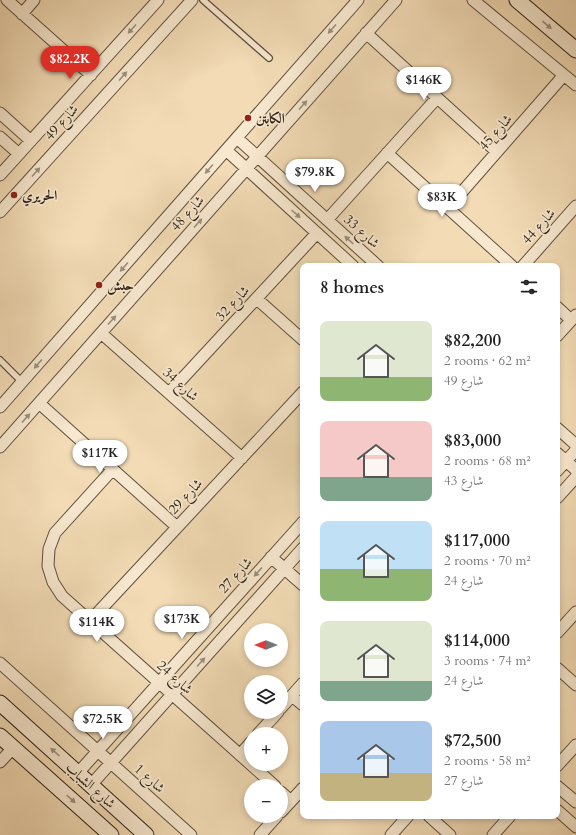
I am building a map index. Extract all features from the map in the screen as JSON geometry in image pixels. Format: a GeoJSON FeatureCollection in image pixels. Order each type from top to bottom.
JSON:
{"type":"FeatureCollection","features":[{"type":"Feature","properties":{"kind":"street"},"geometry":{"type":"LineString","coordinates":[[6,0],[90,74]]}},
{"type":"Feature","properties":{"kind":"street"},"geometry":{"type":"LineString","coordinates":[[22,14],[34,0]]}},
{"type":"Feature","properties":{"kind":"street","name":"شارع 49"},"geometry":{"type":"LineString","coordinates":[[0,175],[158,0]]}},
{"type":"Feature","properties":{"kind":"street","name":"شارع 49"},"geometry":{"type":"LineString","coordinates":[[0,212],[192,0]]}},
{"type":"Feature","properties":{"kind":"street","name":"شارع 48"},"geometry":{"type":"LineString","coordinates":[[0,407],[358,0]]}},
{"type":"Feature","properties":{"kind":"street","name":"شارع 48"},"geometry":{"type":"LineString","coordinates":[[0,447],[396,0]]}},
{"type":"Feature","properties":{"kind":"street"},"geometry":{"type":"LineString","coordinates":[[474,0],[576,85]]}},
{"type":"Feature","properties":{"kind":"street"},"geometry":{"type":"LineString","coordinates":[[518,0],[576,50]]}},
{"type":"Feature","properties":{"kind":"street"},"geometry":{"type":"LineString","coordinates":[[366,33],[497,152]]}},
{"type":"Feature","properties":{"kind":"street","name":"شارع 45"},"geometry":{"type":"LineString","coordinates":[[448,208],[564,75]]}},
{"type":"Feature","properties":{"kind":"street"},"geometry":{"type":"LineString","coordinates":[[327,220],[437,98]]}},
{"type":"Feature","properties":{"kind":"street"},"geometry":{"type":"LineString","coordinates":[[0,113],[31,141]]}},
{"type":"Feature","properties":{"kind":"street"},"geometry":{"type":"LineString","coordinates":[[0,137],[19,154]]}},
{"type":"Feature","properties":{"kind":"street","name":"شارع 33"},"geometry":{"type":"LineString","coordinates":[[237,138],[375,263]]}},
{"type":"Feature","properties":{"kind":"street"},"geometry":{"type":"LineString","coordinates":[[226,150],[350,263]]}},
{"type":"Feature","properties":{"kind":"street"},"geometry":{"type":"LineString","coordinates":[[387,153],[509,263]]}},
{"type":"Feature","properties":{"kind":"street","name":"شارع 44"},"geometry":{"type":"LineString","coordinates":[[526,263],[576,206]]}},
{"type":"Feature","properties":{"kind":"street","name":"شارع 32"},"geometry":{"type":"LineString","coordinates":[[169,393],[317,233]]}},
{"type":"Feature","properties":{"kind":"street"},"geometry":{"type":"LineString","coordinates":[[257,298],[300,337]]}},
{"type":"Feature","properties":{"kind":"street"},"geometry":{"type":"LineString","coordinates":[[560,309],[574,317],[560,333]]}},
{"type":"Feature","properties":{"kind":"street","name":"شارع 34"},"geometry":{"type":"LineString","coordinates":[[101,333],[242,458]]}},
{"type":"Feature","properties":{"kind":"street","name":"شارع 29"},"geometry":{"type":"LineString","coordinates":[[90,621],[300,395]]}},
{"type":"Feature","properties":{"kind":"street"},"geometry":{"type":"LineString","coordinates":[[39,403],[177,527]]}},
{"type":"Feature","properties":{"kind":"street"},"geometry":{"type":"LineString","coordinates":[[560,431],[576,445]]}},
{"type":"Feature","properties":{"kind":"street"},"geometry":{"type":"LineString","coordinates":[[560,468],[576,450]]}},
{"type":"Feature","properties":{"kind":"street"},"geometry":{"type":"LineString","coordinates":[[560,456],[576,470]]}},
{"type":"Feature","properties":{"kind":"street","name":"شارع 24"},"geometry":{"type":"LineString","coordinates":[[113,469],[55,533],[49,549],[48,566],[53,582],[62,596],[267,779]]}},
{"type":"Feature","properties":{"kind":"street"},"geometry":{"type":"LineString","coordinates":[[560,495],[576,477]]}},
{"type":"Feature","properties":{"kind":"street","name":"شارع 27"},"geometry":{"type":"LineString","coordinates":[[78,773],[300,525]]}},
{"type":"Feature","properties":{"kind":"street"},"geometry":{"type":"LineString","coordinates":[[284,543],[300,553]]}},
{"type":"Feature","properties":{"kind":"street"},"geometry":{"type":"LineString","coordinates":[[91,785],[285,569],[300,555]]}},
{"type":"Feature","properties":{"kind":"street"},"geometry":{"type":"LineString","coordinates":[[272,557],[300,582]]}},
{"type":"Feature","properties":{"kind":"street"},"geometry":{"type":"LineString","coordinates":[[560,630],[576,612]]}},
{"type":"Feature","properties":{"kind":"street","name":"شارع 1"},"geometry":{"type":"LineString","coordinates":[[0,663],[191,835]]}},
{"type":"Feature","properties":{"kind":"street"},"geometry":{"type":"LineString","coordinates":[[560,671],[576,685]]}},
{"type":"Feature","properties":{"kind":"street"},"geometry":{"type":"LineString","coordinates":[[288,700],[300,687]]}},
{"type":"Feature","properties":{"kind":"street"},"geometry":{"type":"LineString","coordinates":[[292,696],[300,703]]}},
{"type":"Feature","properties":{"kind":"street","name":"شارع الشباب"},"geometry":{"type":"LineString","coordinates":[[0,703],[146,835]]}},
{"type":"Feature","properties":{"kind":"street"},"geometry":{"type":"LineString","coordinates":[[264,727],[272,719]]}},
{"type":"Feature","properties":{"kind":"street","name":"شارع الشباب"},"geometry":{"type":"LineString","coordinates":[[0,736],[107,834]]}},
{"type":"Feature","properties":{"kind":"street"},"geometry":{"type":"LineString","coordinates":[[560,763],[576,745]]}},
{"type":"Feature","properties":{"kind":"street"},"geometry":{"type":"LineString","coordinates":[[0,762],[13,748]]}},
{"type":"Feature","properties":{"kind":"street"},"geometry":{"type":"LineString","coordinates":[[240,755],[244,750]]}},
{"type":"Feature","properties":{"kind":"street"},"geometry":{"type":"LineString","coordinates":[[560,789],[576,802]]}},
{"type":"Feature","properties":{"kind":"street"},"geometry":{"type":"LineString","coordinates":[[288,804],[300,791]]}},
{"type":"Feature","properties":{"kind":"street"},"geometry":{"type":"LineString","coordinates":[[288,798],[291,801]]}},
{"type":"Feature","properties":{"kind":"street"},"geometry":{"type":"LineString","coordinates":[[560,813],[576,827]]}},
{"type":"Feature","properties":{"kind":"street"},"geometry":{"type":"LineString","coordinates":[[391,835],[405,819]]}},
{"type":"Feature","properties":{"kind":"street"},"geometry":{"type":"LineString","coordinates":[[432,819],[450,835]]}},
{"type":"Feature","properties":{"kind":"street"},"geometry":{"type":"LineString","coordinates":[[493,835],[507,819]]}},
{"type":"Feature","properties":{"kind":"street"},"geometry":{"type":"LineString","coordinates":[[260,835],[271,823]]}},
{"type":"Feature","properties":{"kind":"lane"},"geometry":{"type":"LineString","coordinates":[[203,0],[269,58]]}},
{"type":"Feature","properties":{"kind":"lane"},"geometry":{"type":"LineString","coordinates":[[0,360],[22,382]]}},
{"type":"Feature","properties":{"kind":"place","name":"الكابتن"},"geometry":{"type":"Point","coordinates":[248,118]}},
{"type":"Feature","properties":{"kind":"place","name":"الحريري"},"geometry":{"type":"Point","coordinates":[14,195]}},
{"type":"Feature","properties":{"kind":"place","name":"حبش"},"geometry":{"type":"Point","coordinates":[99,285]}}]}
